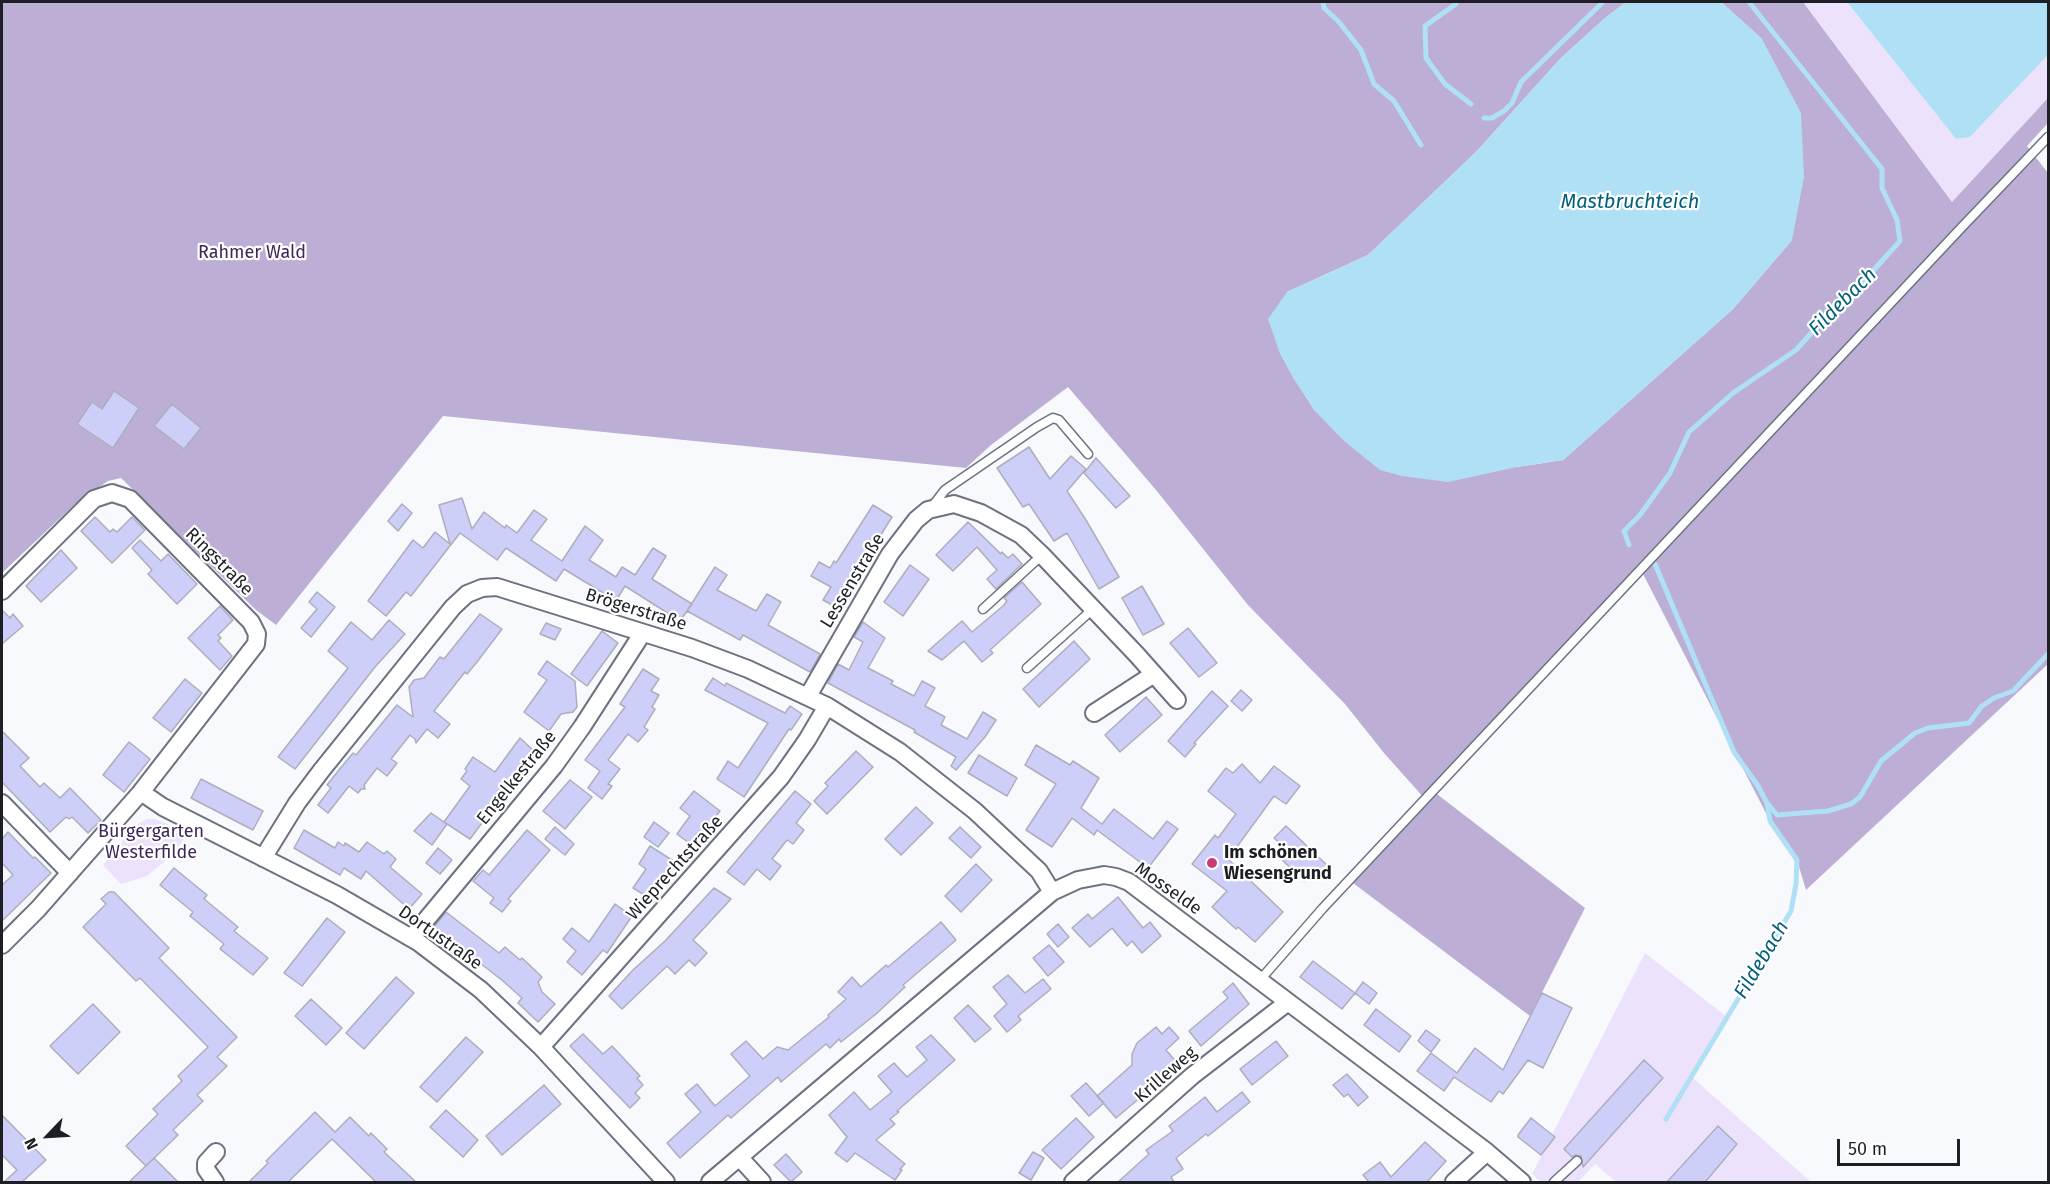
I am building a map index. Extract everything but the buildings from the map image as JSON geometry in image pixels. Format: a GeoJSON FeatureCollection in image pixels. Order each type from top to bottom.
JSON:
{"type":"FeatureCollection","features":[{"type":"Feature","properties":{"kind":"street","name":"Ringstraße"},"geometry":{"type":"LineString","coordinates":[[2,591],[87,505],[112,493],[130,499],[251,622],[257,634],[256,644],[141,792]]}},
{"type":"Feature","properties":{"kind":"street"},"geometry":{"type":"LineString","coordinates":[[928,510],[954,504],[981,513],[1021,535],[1177,700]]}},
{"type":"Feature","properties":{"kind":"street","name":"Lessenstraße"},"geometry":{"type":"LineString","coordinates":[[808,696],[890,554],[916,520],[928,510]]}},
{"type":"Feature","properties":{"kind":"street","name":"Brögerstraße"},"geometry":{"type":"LineString","coordinates":[[263,858],[297,803],[321,771],[453,607],[466,594],[482,588],[497,587],[692,648],[748,669],[827,706],[900,752],[953,792],[1007,839],[1039,872],[1052,892]]}},
{"type":"Feature","properties":{"kind":"street","name":"Engelkestraße"},"geometry":{"type":"LineString","coordinates":[[411,938],[561,756],[642,634]]}},
{"type":"Feature","properties":{"kind":"street"},"geometry":{"type":"LineString","coordinates":[[1094,713],[1154,674]]}},
{"type":"Feature","properties":{"kind":"street","name":"Wieprechtstraße"},"geometry":{"type":"LineString","coordinates":[[541,1047],[773,786],[807,740],[827,706]]}},
{"type":"Feature","properties":{"kind":"street"},"geometry":{"type":"LineString","coordinates":[[2,945],[70,873],[141,792]]}},
{"type":"Feature","properties":{"kind":"street","name":"Dortustraße"},"geometry":{"type":"LineString","coordinates":[[141,792],[163,807],[337,895],[411,938],[481,990],[541,1047],[666,1182]]}},
{"type":"Feature","properties":{"kind":"street"},"geometry":{"type":"LineString","coordinates":[[2,803],[70,873]]}},
{"type":"Feature","properties":{"kind":"street","name":"Mosselde"},"geometry":{"type":"LineString","coordinates":[[710,1182],[1052,892],[1064,885],[1093,876],[1116,877],[1130,882],[1487,1152],[1522,1182]]}},
{"type":"Feature","properties":{"kind":"street","name":"Krilleweg"},"geometry":{"type":"LineString","coordinates":[[1073,1182],[1192,1076],[1288,1002]]}},
{"type":"Feature","properties":{"kind":"street"},"geometry":{"type":"LineString","coordinates":[[215,1182],[206,1169],[206,1162],[216,1152]]}},
{"type":"Feature","properties":{"kind":"street"},"geometry":{"type":"LineString","coordinates":[[1454,1182],[1487,1152]]}},
{"type":"Feature","properties":{"kind":"street"},"geometry":{"type":"LineString","coordinates":[[740,1158],[762,1182]]}},
{"type":"Feature","properties":{"kind":"lane"},"geometry":{"type":"LineString","coordinates":[[1260,980],[1323,908],[1953,235],[2049,137]]}},
{"type":"Feature","properties":{"kind":"lane"},"geometry":{"type":"LineString","coordinates":[[928,510],[945,490],[1053,418],[1059,420],[1088,454]]}},
{"type":"Feature","properties":{"kind":"lane"},"geometry":{"type":"LineString","coordinates":[[983,609],[1042,555]]}},
{"type":"Feature","properties":{"kind":"lane"},"geometry":{"type":"LineString","coordinates":[[1027,668],[1093,609]]}},
{"type":"Feature","properties":{"kind":"lane"},"geometry":{"type":"LineString","coordinates":[[1554,1182],[1577,1161]]}},
{"type":"Feature","properties":{"kind":"green space","name":"Rahmer Wald"},"geometry":{"type":"Polygon","coordinates":[[[2,2],[1626,2],[1561,58],[1477,151],[1368,255],[1287,292],[1279,351],[1315,411],[1517,467],[1563,460],[1733,309],[1792,240],[1762,39],[1721,2],[1803,2],[1952,202],[2048,98],[2048,123],[2027,146],[2048,173],[2048,664],[1806,890],[1797,860],[1770,821],[1641,570],[1433,791],[1585,908],[1530,1016],[1349,880],[1425,799],[1345,704],[1248,605],[1156,490],[1068,387],[991,445],[966,468],[443,416],[276,625],[256,610],[121,478],[108,481],[75,504],[2,573],[2,2]]]}},
{"type":"Feature","properties":{"kind":"green space"},"geometry":{"type":"Polygon","coordinates":[[[1803,2],[1847,2],[1956,139],[1970,137],[2048,55],[2048,98],[1952,202],[1803,2]]]}},
{"type":"Feature","properties":{"kind":"green space","name":"Bürgergarten Westerfilde"},"geometry":{"type":"Polygon","coordinates":[[[147,819],[155,819],[189,833],[171,856],[147,876],[121,884],[103,865],[134,826],[147,819]]]}},
{"type":"Feature","properties":{"kind":"green space"},"geometry":{"type":"Polygon","coordinates":[[[1645,953],[1727,1017],[1693,1078],[1811,1182],[1616,1182],[1595,1164],[1578,1182],[1541,1182],[1532,1174],[1645,953]]]}},
{"type":"Feature","properties":{"kind":"water","name":"Mastbruchteich"},"geometry":{"type":"Polygon","coordinates":[[[1626,2],[1721,2],[1762,39],[1801,113],[1804,177],[1792,240],[1733,309],[1563,460],[1448,482],[1402,476],[1380,470],[1344,441],[1315,411],[1279,351],[1268,319],[1287,292],[1368,255],[1477,151],[1561,58],[1626,2]]]}},
{"type":"Feature","properties":{"kind":"water"},"geometry":{"type":"Polygon","coordinates":[[[1847,2],[2048,2],[2048,55],[1970,137],[1956,139],[1847,2]]]}},
{"type":"Feature","properties":{"kind":"waterway"},"geometry":{"type":"LineString","coordinates":[[1323,2],[1324,8],[1339,22],[1361,50],[1374,84],[1394,101],[1421,145]]}},
{"type":"Feature","properties":{"kind":"waterway","name":"Fildebach"},"geometry":{"type":"LineString","coordinates":[[1455,2],[1456,4],[1425,26],[1426,58],[1445,84],[1471,104]]}},
{"type":"Feature","properties":{"kind":"waterway","name":"Fildebach"},"geometry":{"type":"LineString","coordinates":[[1484,118],[1492,118],[1504,111],[1512,103],[1521,82],[1603,2]]}},
{"type":"Feature","properties":{"kind":"waterway","name":"Fildebach"},"geometry":{"type":"LineString","coordinates":[[1629,545],[1624,531],[1640,515],[1670,473],[1689,432],[1733,393],[1796,350],[1829,313],[1850,301],[1862,283],[1900,241],[1897,220],[1882,188],[1882,169],[1749,2]]}},
{"type":"Feature","properties":{"kind":"waterway","name":"Fildebach"},"geometry":{"type":"LineString","coordinates":[[1655,564],[1734,752],[1767,803],[1770,821],[1797,860],[1796,884],[1791,911],[1666,1119]]}},
{"type":"Feature","properties":{"kind":"waterway"},"geometry":{"type":"LineString","coordinates":[[1768,804],[1777,815],[1828,811],[1851,804],[1860,797],[1881,761],[1915,733],[1928,728],[1969,723],[1982,706],[1994,698],[2013,691],[2048,654]]}},
{"type":"Feature","properties":{"kind":"place","name":"Im schönen Wiesengrund"},"geometry":{"type":"Point","coordinates":[1212,863]}}]}
